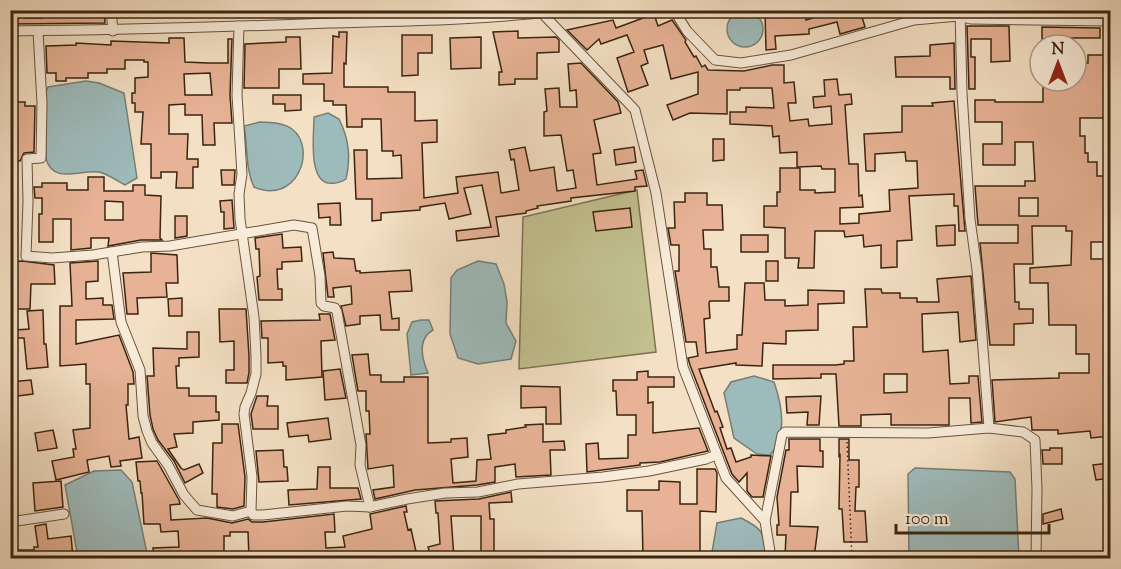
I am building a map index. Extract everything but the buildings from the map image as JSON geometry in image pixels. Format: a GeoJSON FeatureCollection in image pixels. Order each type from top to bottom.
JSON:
{"type":"FeatureCollection","features":[{"type":"Feature","properties":{"kind":"street"},"geometry":{"type":"LineString","coordinates":[[111,10],[113,31]]}},
{"type":"Feature","properties":{"kind":"street"},"geometry":{"type":"LineString","coordinates":[[10,31],[113,31],[504,18],[565,10]]}},
{"type":"Feature","properties":{"kind":"street"},"geometry":{"type":"LineString","coordinates":[[674,10],[687,31],[715,60],[741,63],[791,55],[914,20],[959,13],[971,19],[1110,21]]}},
{"type":"Feature","properties":{"kind":"street"},"geometry":{"type":"LineString","coordinates":[[540,12],[635,110],[656,193],[683,367],[726,478],[765,521]]}},
{"type":"Feature","properties":{"kind":"street"},"geometry":{"type":"LineString","coordinates":[[959,13],[970,219],[977,270],[989,428]]}},
{"type":"Feature","properties":{"kind":"street"},"geometry":{"type":"LineString","coordinates":[[239,26],[237,95],[242,174],[239,194],[254,317],[256,356],[254,386],[244,414],[252,477],[251,512]]}},
{"type":"Feature","properties":{"kind":"street"},"geometry":{"type":"LineString","coordinates":[[38,31],[42,103],[41,159],[27,159],[26,256],[52,258],[170,246],[294,225],[312,228],[320,276],[321,303],[324,306],[335,308],[337,312],[361,445],[360,465],[370,507]]}},
{"type":"Feature","properties":{"kind":"street"},"geometry":{"type":"LineString","coordinates":[[112,252],[121,322],[140,370],[143,416],[152,443],[168,465],[184,495],[197,510],[232,516],[251,512],[253,515],[263,515],[347,506],[370,507],[445,493],[477,492],[518,484],[649,471],[716,455]]}},
{"type":"Feature","properties":{"kind":"street"},"geometry":{"type":"LineString","coordinates":[[771,558],[765,521],[782,435],[785,432],[928,433],[989,428],[1023,432],[1035,440],[1036,558]]}},
{"type":"Feature","properties":{"kind":"street"},"geometry":{"type":"LineString","coordinates":[[10,522],[64,514]]}},
{"type":"Feature","properties":{"kind":"path"},"geometry":{"type":"LineString","coordinates":[[846,433],[852,558]]}},
{"type":"Feature","properties":{"kind":"shaded area"},"geometry":{"type":"Polygon","coordinates":[[[637,190],[656,352],[519,369],[523,217],[637,190]]]}},
{"type":"Feature","properties":{"kind":"water"},"geometry":{"type":"Polygon","coordinates":[[[745,11],[758,16],[763,29],[758,42],[745,47],[732,42],[727,29],[732,16],[745,11]]]}},
{"type":"Feature","properties":{"kind":"water"},"geometry":{"type":"Polygon","coordinates":[[[86,81],[99,83],[124,93],[137,178],[125,185],[99,172],[61,174],[50,167],[46,159],[45,94],[48,87],[86,81]]]}},
{"type":"Feature","properties":{"kind":"water"},"geometry":{"type":"Polygon","coordinates":[[[328,113],[339,119],[348,148],[346,179],[335,183],[322,180],[317,173],[313,154],[314,117],[328,113]]]}},
{"type":"Feature","properties":{"kind":"water"},"geometry":{"type":"Polygon","coordinates":[[[260,122],[285,125],[300,138],[303,149],[298,173],[281,189],[269,191],[254,187],[251,180],[244,126],[260,122]]]}},
{"type":"Feature","properties":{"kind":"water"},"geometry":{"type":"Polygon","coordinates":[[[478,261],[496,264],[504,284],[507,302],[506,323],[516,341],[511,359],[478,364],[458,358],[450,334],[451,278],[457,270],[478,261]]]}},
{"type":"Feature","properties":{"kind":"water"},"geometry":{"type":"Polygon","coordinates":[[[429,320],[433,330],[425,339],[422,350],[428,373],[411,375],[407,334],[412,322],[429,320]]]}},
{"type":"Feature","properties":{"kind":"water"},"geometry":{"type":"Polygon","coordinates":[[[754,376],[774,382],[779,400],[781,429],[776,447],[770,455],[757,454],[734,438],[724,393],[731,382],[754,376]]]}},
{"type":"Feature","properties":{"kind":"water"},"geometry":{"type":"Polygon","coordinates":[[[915,468],[1010,472],[1015,479],[1019,558],[909,558],[908,474],[915,468]]]}},
{"type":"Feature","properties":{"kind":"water"},"geometry":{"type":"Polygon","coordinates":[[[121,470],[132,482],[148,558],[78,558],[65,485],[94,471],[121,470]]]}},
{"type":"Feature","properties":{"kind":"water"},"geometry":{"type":"Polygon","coordinates":[[[741,518],[762,533],[768,558],[711,558],[717,523],[741,518]]]}}]}
